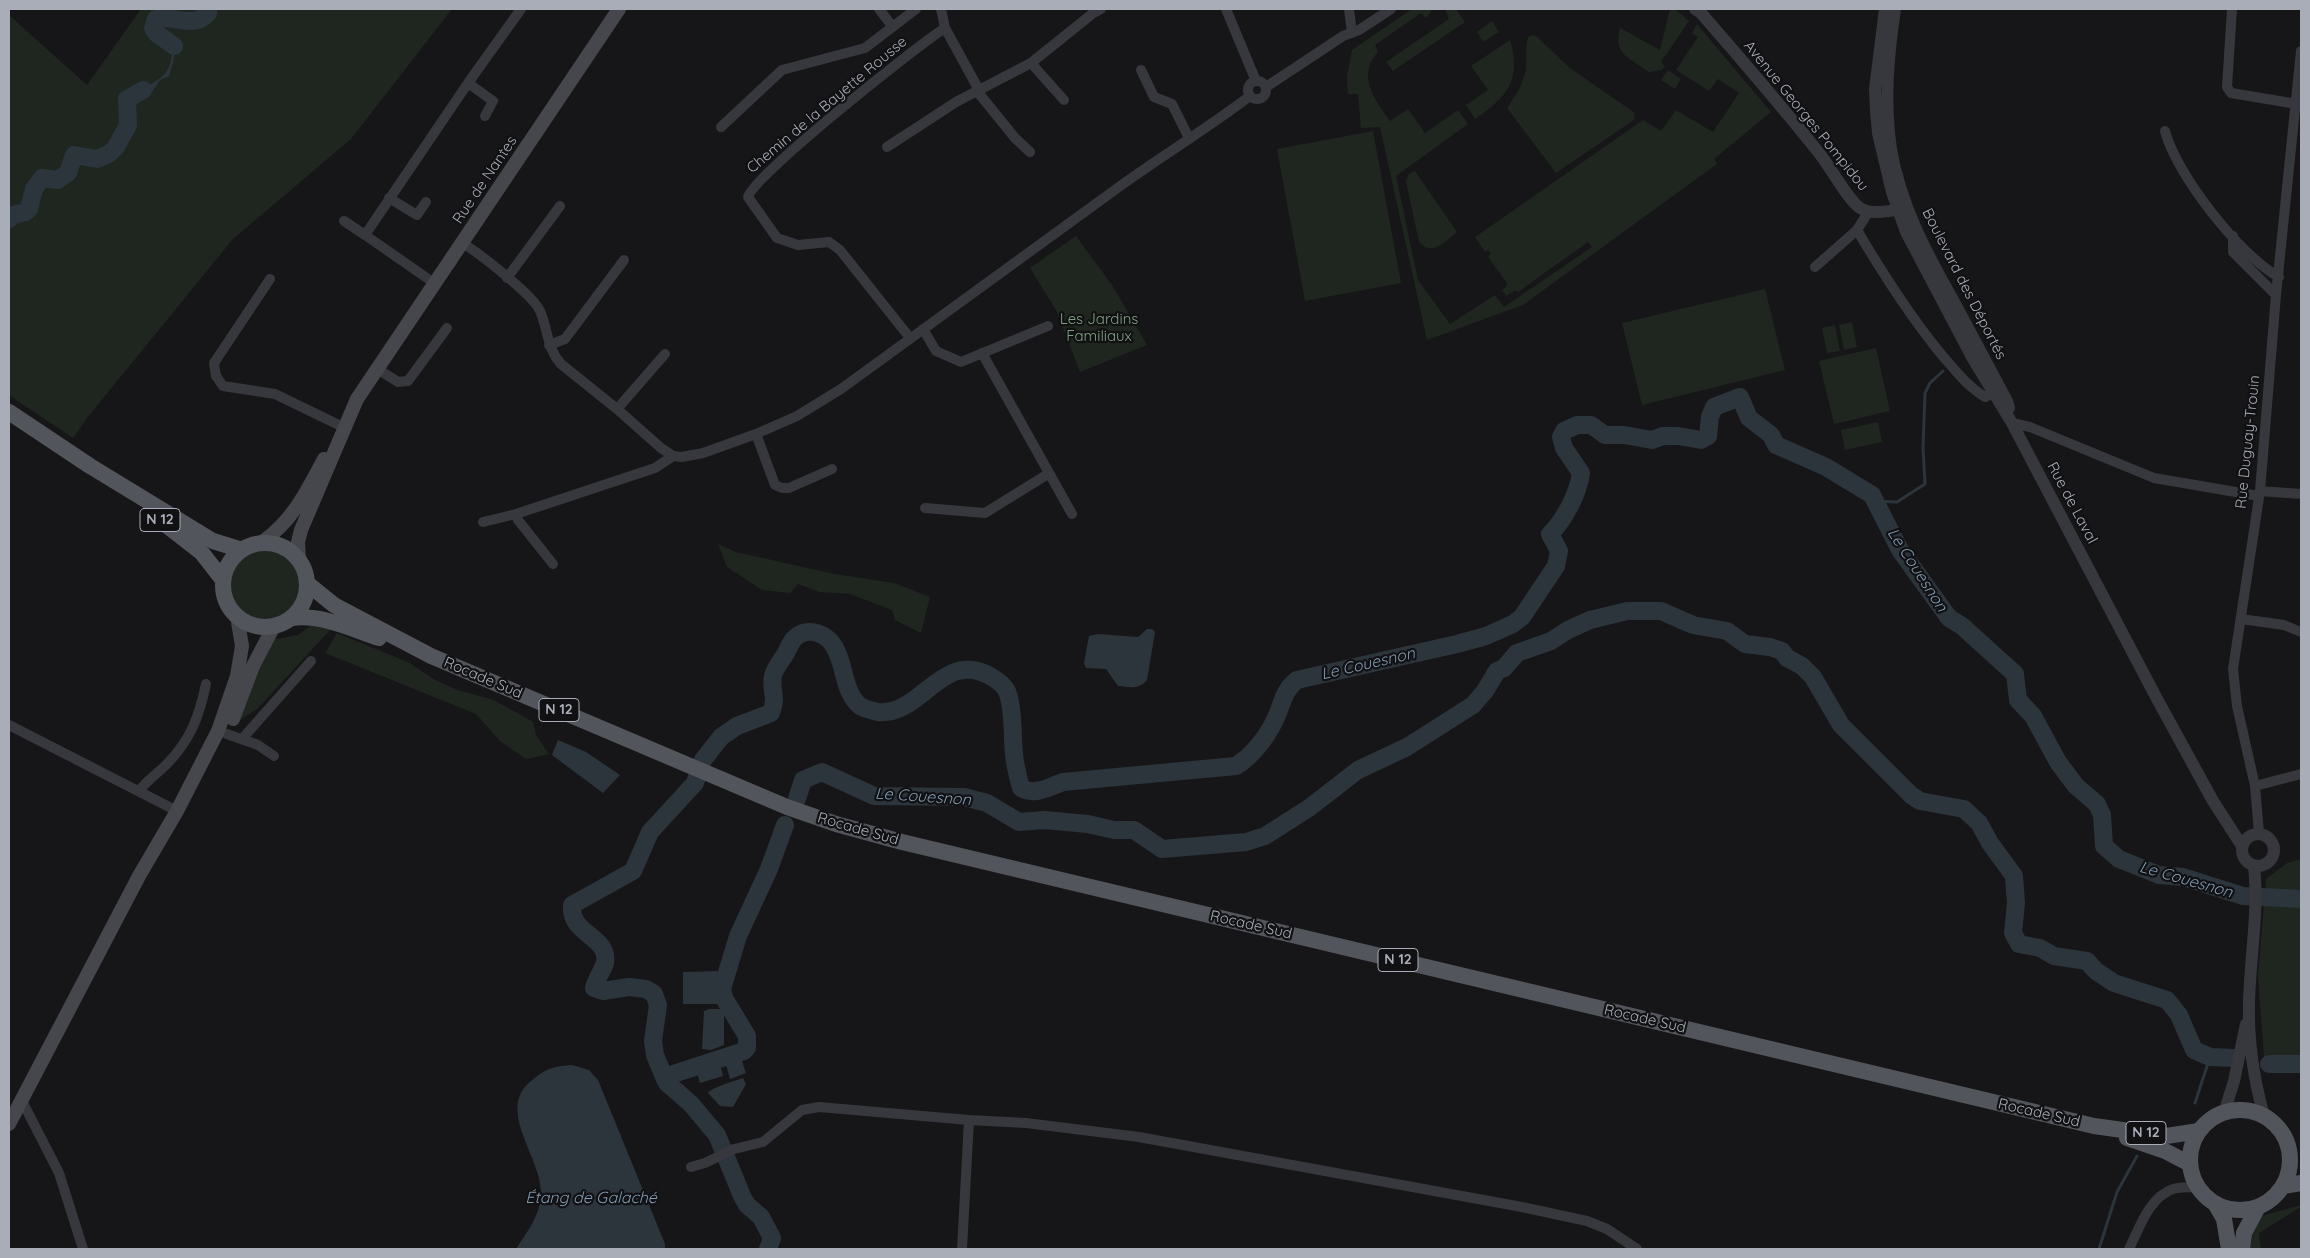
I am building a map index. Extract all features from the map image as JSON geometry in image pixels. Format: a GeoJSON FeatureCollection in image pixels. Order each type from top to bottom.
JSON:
{"type":"FeatureCollection","features":[{"type":"Feature","properties":{"kind":"main road","name":"Rue de Nantes"},"geometry":{"type":"LineString","coordinates":[[299,559],[300,534],[334,458],[336,443],[357,399],[446,263],[462,243],[619,9]]}},
{"type":"Feature","properties":{"kind":"main road","name":"N 12"},"geometry":{"type":"LineString","coordinates":[[9,412],[90,466],[213,542],[242,550]]}},
{"type":"Feature","properties":{"kind":"main road","name":"Rue de Nantes"},"geometry":{"type":"LineString","coordinates":[[262,542],[284,526],[294,513],[328,450],[336,443]]}},
{"type":"Feature","properties":{"kind":"main road","name":"N 12"},"geometry":{"type":"LineString","coordinates":[[90,466],[202,553],[223,580]]}},
{"type":"Feature","properties":{"kind":"main road"},"geometry":{"type":"LineString","coordinates":[[9,1124],[139,876],[177,811],[222,721],[237,676],[242,646],[236,616],[225,600],[223,580],[229,563],[242,550],[262,542],[283,546],[299,559],[306,571],[308,584],[306,599],[292,618],[274,626],[254,626],[236,616]]}},
{"type":"Feature","properties":{"kind":"main road","name":"Rocade Sud"},"geometry":{"type":"LineString","coordinates":[[308,584],[334,605],[431,656]]}},
{"type":"Feature","properties":{"kind":"main road","name":"Rocade Sud"},"geometry":{"type":"LineString","coordinates":[[292,618],[304,616],[325,620],[431,656],[787,807],[902,842],[2094,1126],[2166,1136],[2199,1131]]}},
{"type":"Feature","properties":{"kind":"main road"},"geometry":{"type":"LineString","coordinates":[[177,811],[192,794],[227,734],[253,666],[274,626]]}},
{"type":"Feature","properties":{"kind":"main road"},"geometry":{"type":"LineString","coordinates":[[222,721],[227,734]]}},
{"type":"Feature","properties":{"kind":"main road"},"geometry":{"type":"LineString","coordinates":[[2238,1110],[2251,1111],[2264,1116],[2280,1130],[2295,1154],[2283,1186],[2276,1195],[2258,1207],[2237,1210],[2216,1205],[2205,1197],[2197,1187],[2190,1164],[2191,1147],[2199,1131],[2210,1120],[2224,1113],[2238,1110]]}},
{"type":"Feature","properties":{"kind":"main road","name":"Rocade Sud"},"geometry":{"type":"LineString","coordinates":[[2094,1126],[2165,1151],[2190,1164]]}},
{"type":"Feature","properties":{"kind":"main road"},"geometry":{"type":"LineString","coordinates":[[2283,1186],[2301,1183]]}},
{"type":"Feature","properties":{"kind":"main road"},"geometry":{"type":"LineString","coordinates":[[2216,1205],[2224,1219],[2229,1249]]}},
{"type":"Feature","properties":{"kind":"main road"},"geometry":{"type":"LineString","coordinates":[[2242,1249],[2244,1233],[2258,1207]]}},
{"type":"Feature","properties":{"kind":"street"},"geometry":{"type":"LineString","coordinates":[[365,235],[520,9]]}},
{"type":"Feature","properties":{"kind":"street"},"geometry":{"type":"LineString","coordinates":[[879,9],[892,26]]}},
{"type":"Feature","properties":{"kind":"street"},"geometry":{"type":"LineString","coordinates":[[721,127],[782,70],[864,48],[916,9]]}},
{"type":"Feature","properties":{"kind":"street"},"geometry":{"type":"LineString","coordinates":[[941,9],[945,28],[978,91],[1015,138],[1030,152]]}},
{"type":"Feature","properties":{"kind":"street"},"geometry":{"type":"LineString","coordinates":[[887,147],[956,102],[1031,62],[1101,9]]}},
{"type":"Feature","properties":{"kind":"street"},"geometry":{"type":"LineString","coordinates":[[1226,9],[1256,81]]}},
{"type":"Feature","properties":{"kind":"street"},"geometry":{"type":"LineString","coordinates":[[1349,9],[1352,32]]}},
{"type":"Feature","properties":{"kind":"street"},"geometry":{"type":"LineString","coordinates":[[1266,87],[1343,36],[1359,30],[1391,9]]}},
{"type":"Feature","properties":{"kind":"street","name":"Avenue Georges Pompidou"},"geometry":{"type":"LineString","coordinates":[[1695,9],[1701,12],[1785,110],[1821,155],[1855,203],[1869,211],[1902,209]]}},
{"type":"Feature","properties":{"kind":"street","name":"Boulevard des Déportés"},"geometry":{"type":"LineString","coordinates":[[1885,9],[1875,89],[1878,133],[1902,209],[2007,401],[2012,422]]}},
{"type":"Feature","properties":{"kind":"street","name":"Boulevard des Déportés"},"geometry":{"type":"LineString","coordinates":[[1895,9],[1888,65],[1887,100],[1891,149],[1906,232],[1942,302],[1993,393]]}},
{"type":"Feature","properties":{"kind":"street"},"geometry":{"type":"LineString","coordinates":[[2232,9],[2226,87],[2231,93],[2297,104]]}},
{"type":"Feature","properties":{"kind":"street","name":"Chemin de la Bayette Rousse"},"geometry":{"type":"LineString","coordinates":[[910,338],[840,250],[829,242],[798,245],[777,238],[748,197],[750,190],[772,168],[847,104],[945,28]]}},
{"type":"Feature","properties":{"kind":"street","name":"Rue Duguay-Trouin"},"geometry":{"type":"LineString","coordinates":[[2249,839],[2255,786],[2238,706],[2233,669],[2259,493],[2276,295],[2297,145],[2297,104],[2301,51]]}},
{"type":"Feature","properties":{"kind":"street"},"geometry":{"type":"LineString","coordinates":[[1031,62],[1064,100]]}},
{"type":"Feature","properties":{"kind":"street"},"geometry":{"type":"LineString","coordinates":[[1141,70],[1154,97],[1172,104],[1189,138]]}},
{"type":"Feature","properties":{"kind":"street"},"geometry":{"type":"LineString","coordinates":[[1256,81],[1262,82],[1266,87],[1265,94],[1260,99],[1250,96],[1249,85],[1256,81]]}},
{"type":"Feature","properties":{"kind":"street"},"geometry":{"type":"LineString","coordinates":[[468,83],[493,101],[485,116]]}},
{"type":"Feature","properties":{"kind":"street"},"geometry":{"type":"LineString","coordinates":[[462,243],[507,278],[540,309],[549,345],[554,356],[561,364],[617,409],[661,448],[673,456],[691,456],[756,434],[797,416],[841,389],[1250,96]]}},
{"type":"Feature","properties":{"kind":"street"},"geometry":{"type":"LineString","coordinates":[[2165,131],[2169,146],[2182,169],[2233,236],[2254,259],[2279,277]]}},
{"type":"Feature","properties":{"kind":"street"},"geometry":{"type":"LineString","coordinates":[[389,198],[417,215],[426,202]]}},
{"type":"Feature","properties":{"kind":"street"},"geometry":{"type":"LineString","coordinates":[[507,278],[560,206]]}},
{"type":"Feature","properties":{"kind":"street"},"geometry":{"type":"LineString","coordinates":[[1815,267],[1857,230],[1869,211]]}},
{"type":"Feature","properties":{"kind":"street"},"geometry":{"type":"LineString","coordinates":[[344,221],[434,284]]}},
{"type":"Feature","properties":{"kind":"street"},"geometry":{"type":"LineString","coordinates":[[1857,230],[1914,321],[1974,390],[1984,397],[1993,393]]}},
{"type":"Feature","properties":{"kind":"street"},"geometry":{"type":"LineString","coordinates":[[2233,236],[2233,252],[2276,295]]}},
{"type":"Feature","properties":{"kind":"street"},"geometry":{"type":"LineString","coordinates":[[549,345],[565,339],[624,260]]}},
{"type":"Feature","properties":{"kind":"street"},"geometry":{"type":"LineString","coordinates":[[270,279],[214,363],[216,376],[223,386],[275,394],[343,427]]}},
{"type":"Feature","properties":{"kind":"street"},"geometry":{"type":"LineString","coordinates":[[923,329],[936,351],[961,362],[1048,326]]}},
{"type":"Feature","properties":{"kind":"street"},"geometry":{"type":"LineString","coordinates":[[376,368],[398,382],[408,381],[447,328]]}},
{"type":"Feature","properties":{"kind":"street"},"geometry":{"type":"LineString","coordinates":[[617,409],[665,354]]}},
{"type":"Feature","properties":{"kind":"street"},"geometry":{"type":"LineString","coordinates":[[982,354],[1072,514]]}},
{"type":"Feature","properties":{"kind":"street","name":"Rue de Laval"},"geometry":{"type":"LineString","coordinates":[[1993,393],[2012,422],[2118,626],[2213,801],[2228,822],[2249,839]]}},
{"type":"Feature","properties":{"kind":"street"},"geometry":{"type":"LineString","coordinates":[[2012,422],[2030,427],[2154,478],[2259,493],[2301,494]]}},
{"type":"Feature","properties":{"kind":"street"},"geometry":{"type":"LineString","coordinates":[[756,434],[774,485],[788,488],[832,469]]}},
{"type":"Feature","properties":{"kind":"street"},"geometry":{"type":"LineString","coordinates":[[483,522],[516,514],[655,468],[673,456]]}},
{"type":"Feature","properties":{"kind":"street"},"geometry":{"type":"LineString","coordinates":[[925,508],[985,513],[1048,474]]}},
{"type":"Feature","properties":{"kind":"street"},"geometry":{"type":"LineString","coordinates":[[516,514],[518,520],[553,564]]}},
{"type":"Feature","properties":{"kind":"street"},"geometry":{"type":"LineString","coordinates":[[2240,619],[2284,625],[2301,632]]}},
{"type":"Feature","properties":{"kind":"street"},"geometry":{"type":"LineString","coordinates":[[242,739],[312,661]]}},
{"type":"Feature","properties":{"kind":"street"},"geometry":{"type":"LineString","coordinates":[[139,791],[148,779],[165,766],[185,746],[200,713],[206,684]]}},
{"type":"Feature","properties":{"kind":"street"},"geometry":{"type":"LineString","coordinates":[[9,725],[177,811]]}},
{"type":"Feature","properties":{"kind":"street"},"geometry":{"type":"LineString","coordinates":[[227,734],[258,745],[274,756]]}},
{"type":"Feature","properties":{"kind":"street"},"geometry":{"type":"LineString","coordinates":[[2255,786],[2301,774]]}},
{"type":"Feature","properties":{"kind":"street"},"geometry":{"type":"LineString","coordinates":[[2268,837],[2274,846],[2270,861],[2258,866],[2249,864],[2243,856],[2249,839],[2268,837]]}},
{"type":"Feature","properties":{"kind":"street"},"geometry":{"type":"LineString","coordinates":[[2224,1113],[2234,1081],[2249,1009],[2258,866]]}},
{"type":"Feature","properties":{"kind":"street"},"geometry":{"type":"LineString","coordinates":[[2249,1009],[2256,1086],[2264,1116]]}},
{"type":"Feature","properties":{"kind":"street"},"geometry":{"type":"LineString","coordinates":[[21,1099],[59,1173],[83,1249]]}},
{"type":"Feature","properties":{"kind":"street"},"geometry":{"type":"LineString","coordinates":[[691,1167],[734,1149],[763,1142],[802,1110],[819,1107],[1026,1123],[1140,1137],[1587,1220],[1607,1229],[1637,1249]]}},
{"type":"Feature","properties":{"kind":"street"},"geometry":{"type":"LineString","coordinates":[[962,1249],[968,1120]]}},
{"type":"Feature","properties":{"kind":"street"},"geometry":{"type":"LineString","coordinates":[[2129,1249],[2154,1203],[2164,1194],[2175,1189],[2197,1187]]}},
{"type":"Feature","properties":{"kind":"green space"},"geometry":{"type":"Polygon","coordinates":[[[141,9],[452,9],[351,139],[233,239],[87,418],[73,438],[9,395],[9,15],[87,85],[141,9]]]}},
{"type":"Feature","properties":{"kind":"green space"},"geometry":{"type":"Polygon","coordinates":[[[1412,9],[1433,9],[1426,18],[1421,13],[1375,45],[1378,52],[1368,70],[1368,79],[1374,96],[1390,121],[1408,109],[1425,133],[1458,110],[1468,124],[1396,176],[1418,280],[1450,324],[1495,295],[1504,307],[1592,247],[1588,242],[1518,292],[1516,290],[1506,296],[1502,290],[1506,287],[1507,283],[1488,257],[1491,254],[1488,250],[1485,252],[1475,237],[1643,120],[1661,131],[1676,110],[1713,132],[1739,93],[1718,79],[1709,91],[1676,70],[1698,37],[1692,33],[1697,24],[1771,112],[1714,159],[1717,164],[1523,305],[1427,340],[1380,127],[1361,128],[1358,94],[1348,94],[1347,76],[1352,50],[1412,9]]]}},
{"type":"Feature","properties":{"kind":"green space"},"geometry":{"type":"Polygon","coordinates":[[[1445,9],[1456,9],[1465,22],[1393,71],[1386,62],[1449,19],[1445,9]]]}},
{"type":"Feature","properties":{"kind":"green space"},"geometry":{"type":"Polygon","coordinates":[[[1670,9],[1675,9],[1689,21],[1661,62],[1665,67],[1661,70],[1649,72],[1630,59],[1621,50],[1618,37],[1620,28],[1660,50],[1670,9]]]}},
{"type":"Feature","properties":{"kind":"green space"},"geometry":{"type":"Polygon","coordinates":[[[1492,21],[1499,32],[1483,42],[1477,32],[1492,21]]]}},
{"type":"Feature","properties":{"kind":"green space"},"geometry":{"type":"Polygon","coordinates":[[[1536,36],[1570,68],[1635,113],[1634,120],[1556,173],[1507,108],[1523,79],[1526,69],[1527,41],[1528,37],[1536,36]]]}},
{"type":"Feature","properties":{"kind":"green space"},"geometry":{"type":"Polygon","coordinates":[[[1510,40],[1514,66],[1513,77],[1509,86],[1496,103],[1475,119],[1466,105],[1488,90],[1471,66],[1510,40]]]}},
{"type":"Feature","properties":{"kind":"green space"},"geometry":{"type":"Polygon","coordinates":[[[1668,70],[1681,79],[1675,89],[1661,80],[1668,70]]]}},
{"type":"Feature","properties":{"kind":"green space"},"geometry":{"type":"Polygon","coordinates":[[[1373,131],[1401,283],[1305,301],[1277,149],[1373,131]]]}},
{"type":"Feature","properties":{"kind":"green space"},"geometry":{"type":"Polygon","coordinates":[[[1415,171],[1457,232],[1443,244],[1434,248],[1424,246],[1419,242],[1406,182],[1409,174],[1415,171]]]}},
{"type":"Feature","properties":{"kind":"green space","name":"Les Jardins Familiaux"},"geometry":{"type":"Polygon","coordinates":[[[1076,236],[1112,285],[1147,345],[1080,372],[1056,310],[1030,268],[1076,236]]]}},
{"type":"Feature","properties":{"kind":"green space"},"geometry":{"type":"Polygon","coordinates":[[[1765,289],[1785,370],[1642,405],[1622,323],[1765,289]]]}},
{"type":"Feature","properties":{"kind":"green space"},"geometry":{"type":"Polygon","coordinates":[[[1852,322],[1857,347],[1844,350],[1839,325],[1852,322]]]}},
{"type":"Feature","properties":{"kind":"green space"},"geometry":{"type":"Polygon","coordinates":[[[1835,325],[1840,351],[1827,353],[1822,328],[1835,325]]]}},
{"type":"Feature","properties":{"kind":"green space"},"geometry":{"type":"Polygon","coordinates":[[[1876,348],[1890,411],[1834,424],[1819,361],[1876,348]]]}},
{"type":"Feature","properties":{"kind":"green space"},"geometry":{"type":"Polygon","coordinates":[[[1878,422],[1882,442],[1845,450],[1841,430],[1878,422]]]}},
{"type":"Feature","properties":{"kind":"green space"},"geometry":{"type":"Polygon","coordinates":[[[718,544],[736,552],[835,574],[894,583],[930,597],[921,633],[895,620],[892,610],[850,594],[819,592],[798,584],[790,593],[762,590],[727,567],[718,544]]]}},
{"type":"Feature","properties":{"kind":"green space"},"geometry":{"type":"Polygon","coordinates":[[[272,548],[291,558],[299,570],[301,584],[299,598],[291,610],[279,618],[258,620],[239,610],[231,598],[229,577],[239,558],[251,550],[272,548]]]}},
{"type":"Feature","properties":{"kind":"green space"},"geometry":{"type":"Polygon","coordinates":[[[313,624],[331,629],[258,708],[232,726],[271,640],[298,635],[313,624]]]}},
{"type":"Feature","properties":{"kind":"green space"},"geometry":{"type":"Polygon","coordinates":[[[337,633],[410,663],[435,680],[458,690],[494,700],[533,722],[536,735],[549,754],[526,759],[500,741],[476,714],[325,653],[337,633]]]}},
{"type":"Feature","properties":{"kind":"green space"},"geometry":{"type":"Polygon","coordinates":[[[2301,859],[2301,1068],[2265,1071],[2258,976],[2266,879],[2287,863],[2301,859]]]}},
{"type":"Feature","properties":{"kind":"green space"},"geometry":{"type":"Polygon","coordinates":[[[2301,1205],[2301,1207],[2259,1233],[2261,1249],[2248,1249],[2251,1224],[2258,1217],[2301,1205]]]}},
{"type":"Feature","properties":{"kind":"water"},"geometry":{"type":"Polygon","coordinates":[[[205,9],[216,10],[205,22],[195,26],[178,27],[157,22],[154,23],[153,32],[149,29],[154,18],[182,23],[201,18],[206,13],[205,9]]]}},
{"type":"Feature","properties":{"kind":"water"},"geometry":{"type":"Polygon","coordinates":[[[153,32],[171,37],[176,41],[173,63],[169,76],[160,80],[152,92],[125,103],[133,119],[122,147],[113,158],[101,166],[81,162],[73,158],[70,177],[53,186],[41,181],[32,196],[30,212],[9,220],[11,215],[26,212],[28,197],[40,177],[54,182],[67,172],[71,154],[88,159],[100,158],[116,146],[123,134],[126,122],[122,103],[138,90],[162,77],[168,70],[172,46],[153,32]]]}},
{"type":"Feature","properties":{"kind":"water"},"geometry":{"type":"Polygon","coordinates":[[[1147,629],[1152,629],[1155,632],[1147,680],[1141,685],[1134,687],[1118,686],[1106,669],[1086,668],[1084,663],[1089,636],[1098,634],[1138,637],[1147,629]]]}},
{"type":"Feature","properties":{"kind":"water"},"geometry":{"type":"Polygon","coordinates":[[[558,740],[586,752],[620,775],[603,793],[552,755],[558,740]]]}},
{"type":"Feature","properties":{"kind":"water"},"geometry":{"type":"Polygon","coordinates":[[[719,971],[717,1004],[683,1004],[683,972],[719,971]]]}},
{"type":"Feature","properties":{"kind":"water"},"geometry":{"type":"Polygon","coordinates":[[[724,1009],[724,1045],[711,1050],[702,1049],[704,1011],[724,1009]]]}},
{"type":"Feature","properties":{"kind":"water"},"geometry":{"type":"Polygon","coordinates":[[[740,1055],[746,1073],[730,1079],[725,1061],[740,1055]]]}},
{"type":"Feature","properties":{"kind":"water"},"geometry":{"type":"Polygon","coordinates":[[[720,1064],[723,1076],[700,1083],[697,1073],[720,1064]]]}},
{"type":"Feature","properties":{"kind":"water","name":"Étang de Galaché"},"geometry":{"type":"Polygon","coordinates":[[[572,1065],[589,1070],[598,1080],[665,1244],[665,1249],[516,1249],[536,1215],[541,1199],[539,1177],[522,1133],[519,1119],[518,1105],[521,1092],[541,1073],[554,1068],[572,1065]]]}},
{"type":"Feature","properties":{"kind":"water"},"geometry":{"type":"Polygon","coordinates":[[[743,1078],[746,1084],[733,1107],[720,1106],[708,1093],[719,1086],[743,1078]]]}},
{"type":"Feature","properties":{"kind":"waterway"},"geometry":{"type":"LineString","coordinates":[[174,46],[156,33],[153,28],[156,19],[196,20],[208,13],[208,9]]}},
{"type":"Feature","properties":{"kind":"waterway"},"geometry":{"type":"LineString","coordinates":[[9,219],[12,215],[26,212],[29,209],[34,189],[42,178],[58,180],[68,173],[74,155],[97,159],[109,154],[116,147],[128,125],[127,99],[143,90]]}},
{"type":"Feature","properties":{"kind":"waterway"},"geometry":{"type":"LineString","coordinates":[[1875,501],[1897,502],[1925,484],[1923,448],[1925,393],[1930,383],[1943,371]]}},
{"type":"Feature","properties":{"kind":"waterway","name":"Le Couesnon"},"geometry":{"type":"LineString","coordinates":[[768,1249],[772,1238],[761,1217],[747,1205],[742,1196],[717,1135],[691,1104],[667,1083],[664,1077],[655,1055],[653,1041],[658,1005],[654,994],[646,989],[629,987],[603,991],[594,988],[605,963],[605,954],[602,947],[577,923],[573,915],[572,905],[633,871],[650,832],[695,783],[703,760],[721,737],[737,726],[771,713],[774,702],[772,686],[774,673],[793,640],[799,635],[811,632],[828,639],[836,650],[848,687],[855,701],[862,707],[878,712],[893,710],[907,704],[945,677],[958,671],[973,670],[995,679],[1007,691],[1010,701],[1016,767],[1021,788],[1026,790],[1042,790],[1063,782],[1236,766],[1249,756],[1266,736],[1275,721],[1287,691],[1297,680],[1486,636],[1513,624],[1522,617],[1556,566],[1559,551],[1550,534],[1570,506],[1581,473],[1564,448],[1561,437],[1564,431],[1577,425],[1591,425],[1605,435],[1624,435],[1652,440],[1663,436],[1678,436],[1701,440],[1708,436],[1710,417],[1714,407],[1740,397],[1749,418],[1771,435],[1776,445],[1826,467],[1872,495],[1900,550],[1949,618],[1962,626],[2015,674],[2018,700],[2033,716],[2058,762],[2076,786],[2097,804],[2102,815],[2104,846],[2119,859],[2159,875],[2183,877],[2243,896],[2301,899]]}},
{"type":"Feature","properties":{"kind":"waterway","name":"Le Couesnon"},"geometry":{"type":"LineString","coordinates":[[797,799],[803,780],[822,772],[874,796],[964,797],[987,803],[1019,822],[1044,820],[1088,824],[1114,830],[1134,830],[1162,849],[1246,842],[1265,836],[1309,808],[1358,770],[1407,747],[1473,705],[1485,691],[1497,671],[1504,668],[1517,653],[1551,641],[1568,630],[1590,620],[1627,611],[1661,611],[1693,625],[1727,631],[1745,644],[1770,647],[1782,651],[1787,658],[1802,666],[1813,677],[1841,725],[1911,795],[1920,801],[1964,809],[1979,823],[1990,843],[2014,876],[2016,903],[2013,933],[2019,944],[2040,948],[2054,956],[2087,961],[2096,971],[2114,983],[2167,1000],[2179,1015],[2194,1050],[2210,1057],[2234,1058]]}},
{"type":"Feature","properties":{"kind":"waterway","name":"Le Couesnon"},"geometry":{"type":"LineString","coordinates":[[664,1077],[744,1051],[747,1048],[747,1036],[724,998],[722,989],[738,936],[769,869],[785,825]]}},
{"type":"Feature","properties":{"kind":"waterway"},"geometry":{"type":"LineString","coordinates":[[2195,1103],[2210,1057]]}},
{"type":"Feature","properties":{"kind":"waterway","name":"Le Couesnon"},"geometry":{"type":"LineString","coordinates":[[2269,1064],[2301,1064]]}},
{"type":"Feature","properties":{"kind":"waterway"},"geometry":{"type":"LineString","coordinates":[[2099,1249],[2117,1192],[2137,1156]]}}]}
